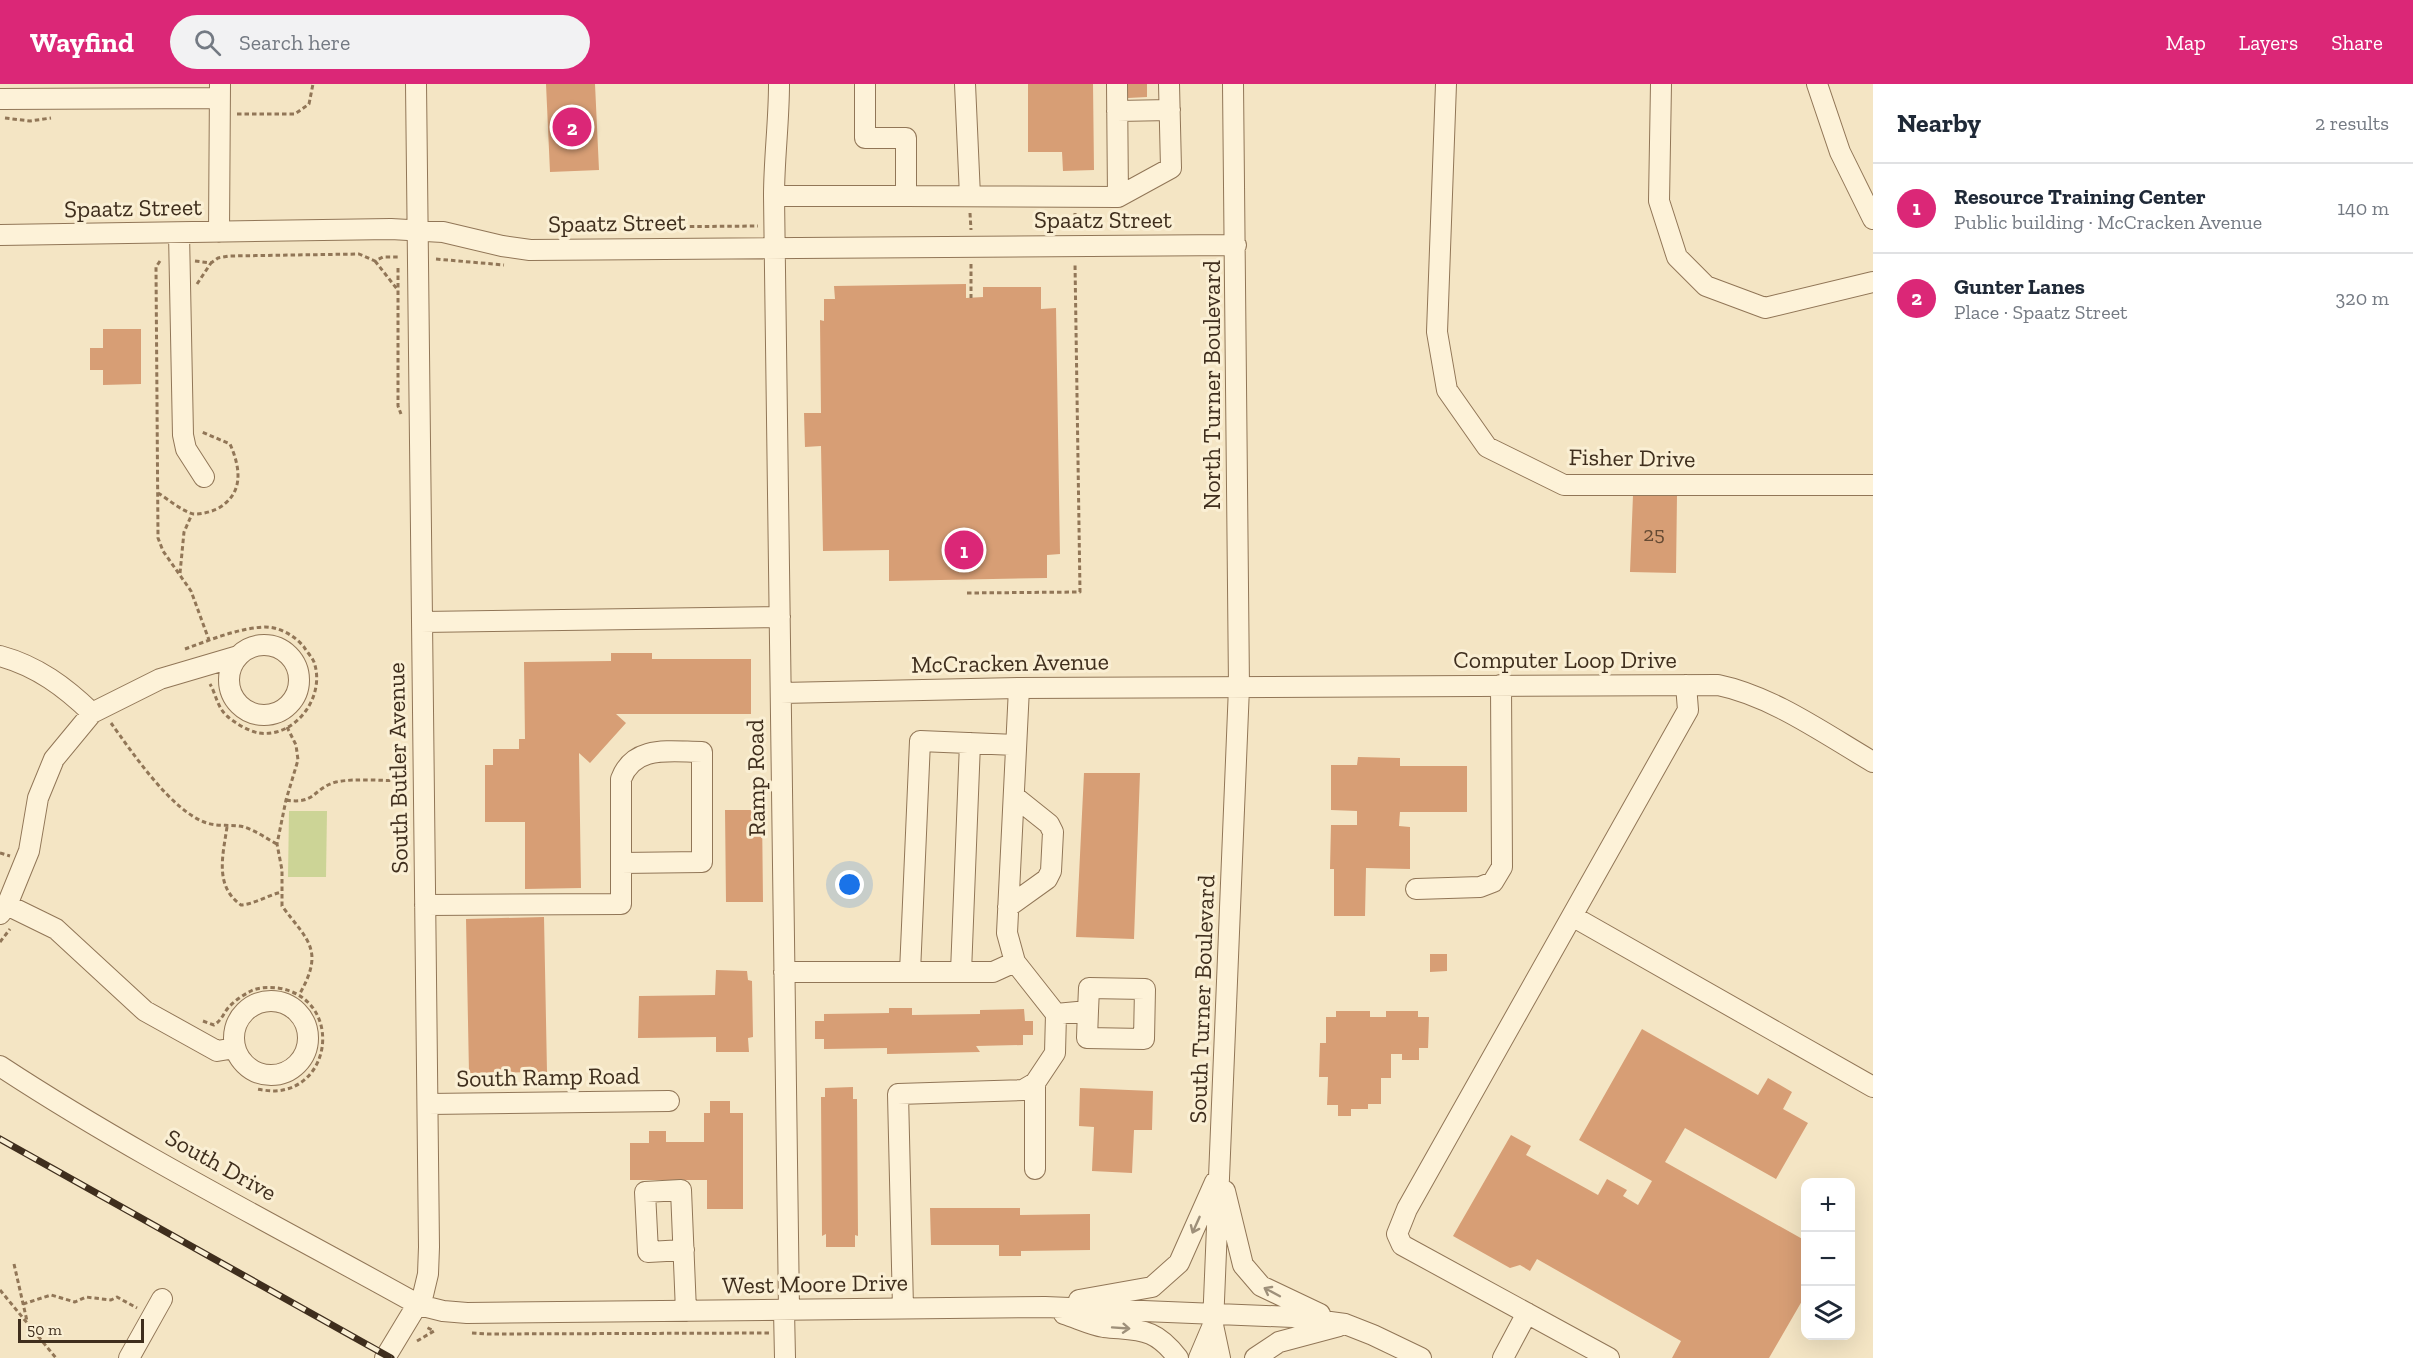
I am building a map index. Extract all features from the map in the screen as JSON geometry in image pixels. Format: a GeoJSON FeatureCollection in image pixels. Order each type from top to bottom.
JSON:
{"type":"FeatureCollection","features":[{"type":"Feature","properties":{"kind":"street","name":"South Butler Avenue"},"geometry":{"type":"LineString","coordinates":[[385,1358],[419,1305],[426,1287],[429,1261],[422,622],[408,257],[416,84]]}},
{"type":"Feature","properties":{"kind":"street","name":"Ramp Road"},"geometry":{"type":"LineString","coordinates":[[779,84],[774,196],[784,972],[787,1310],[785,1358]]}},
{"type":"Feature","properties":{"kind":"street"},"geometry":{"type":"LineString","coordinates":[[865,84],[865,138],[906,138],[906,196]]}},
{"type":"Feature","properties":{"kind":"street"},"geometry":{"type":"LineString","coordinates":[[965,84],[970,196]]}},
{"type":"Feature","properties":{"kind":"street"},"geometry":{"type":"LineString","coordinates":[[1117,84],[1118,197]]}},
{"type":"Feature","properties":{"kind":"street"},"geometry":{"type":"LineString","coordinates":[[774,196],[1118,197],[1171,168],[1169,84]]}},
{"type":"Feature","properties":{"kind":"street","name":"North Turner Boulevard"},"geometry":{"type":"LineString","coordinates":[[1233,84],[1239,687]]}},
{"type":"Feature","properties":{"kind":"street","name":"Fisher Drive"},"geometry":{"type":"LineString","coordinates":[[1446,84],[1437,332],[1447,390],[1487,447],[1564,485],[1873,485]]}},
{"type":"Feature","properties":{"kind":"street"},"geometry":{"type":"LineString","coordinates":[[1661,84],[1659,201],[1677,257],[1706,286],[1765,308],[1873,282]]}},
{"type":"Feature","properties":{"kind":"street"},"geometry":{"type":"LineString","coordinates":[[1817,84],[1840,152],[1873,219]]}},
{"type":"Feature","properties":{"kind":"street"},"geometry":{"type":"LineString","coordinates":[[0,99],[219,91],[219,232]]}},
{"type":"Feature","properties":{"kind":"street"},"geometry":{"type":"LineString","coordinates":[[1117,111],[1170,110]]}},
{"type":"Feature","properties":{"kind":"street","name":"Spaatz Street"},"geometry":{"type":"LineString","coordinates":[[0,234],[408,230],[443,232],[530,250],[1236,245]]}},
{"type":"Feature","properties":{"kind":"street"},"geometry":{"type":"LineString","coordinates":[[179,233],[170,261],[183,435],[186,449],[204,477]]}},
{"type":"Feature","properties":{"kind":"street"},"geometry":{"type":"LineString","coordinates":[[422,622],[780,617]]}},
{"type":"Feature","properties":{"kind":"street"},"geometry":{"type":"LineString","coordinates":[[0,656],[31,667],[49,677],[66,688],[98,719]]}},
{"type":"Feature","properties":{"kind":"street"},"geometry":{"type":"LineString","coordinates":[[235,1048],[217,1051],[145,1011],[56,929],[8,910],[29,851],[38,798],[54,759],[98,719],[160,679],[238,656]]}},
{"type":"Feature","properties":{"kind":"street"},"geometry":{"type":"LineString","coordinates":[[1609,1358],[1402,1245],[1397,1234],[1407,1209],[1688,710],[1686,685]]}},
{"type":"Feature","properties":{"kind":"street","name":"Computer Loop Drive"},"geometry":{"type":"LineString","coordinates":[[1239,687],[1718,685],[1738,689],[1760,698],[1873,762]]}},
{"type":"Feature","properties":{"kind":"street"},"geometry":{"type":"LineString","coordinates":[[1416,889],[1480,887],[1493,882],[1502,867],[1501,686]]}},
{"type":"Feature","properties":{"kind":"street","name":"McCracken Avenue"},"geometry":{"type":"LineString","coordinates":[[781,693],[1019,688],[1239,687]]}},
{"type":"Feature","properties":{"kind":"street","name":"South Turner Boulevard"},"geometry":{"type":"LineString","coordinates":[[1213,1319],[1239,687]]}},
{"type":"Feature","properties":{"kind":"street"},"geometry":{"type":"LineString","coordinates":[[903,1308],[898,1094],[1023,1090],[1035,1083],[1055,1053],[1056,1014],[1015,962],[1007,933],[1019,688]]}},
{"type":"Feature","properties":{"kind":"street"},"geometry":{"type":"LineString","coordinates":[[910,972],[920,741],[1016,745]]}},
{"type":"Feature","properties":{"kind":"street"},"geometry":{"type":"LineString","coordinates":[[961,972],[970,743]]}},
{"type":"Feature","properties":{"kind":"street"},"geometry":{"type":"LineString","coordinates":[[425,905],[621,904],[621,863],[621,779],[625,770],[634,759],[647,753],[702,752],[702,862],[621,863]]}},
{"type":"Feature","properties":{"kind":"street"},"geometry":{"type":"LineString","coordinates":[[1008,907],[1047,879],[1051,871],[1053,832],[1049,824],[1014,796]]}},
{"type":"Feature","properties":{"kind":"street"},"geometry":{"type":"LineString","coordinates":[[1572,916],[1873,1088]]}},
{"type":"Feature","properties":{"kind":"street"},"geometry":{"type":"LineString","coordinates":[[784,972],[993,972],[1015,962]]}},
{"type":"Feature","properties":{"kind":"street"},"geometry":{"type":"LineString","coordinates":[[1056,1014],[1088,1011]]}},
{"type":"Feature","properties":{"kind":"street","name":"South Drive"},"geometry":{"type":"LineString","coordinates":[[0,1066],[184,1175],[419,1305]]}},
{"type":"Feature","properties":{"kind":"street"},"geometry":{"type":"LineString","coordinates":[[1035,1083],[1035,1169]]}},
{"type":"Feature","properties":{"kind":"street","name":"South Ramp Road"},"geometry":{"type":"LineString","coordinates":[[428,1104],[669,1101]]}},
{"type":"Feature","properties":{"kind":"street"},"geometry":{"type":"LineString","coordinates":[[1045,1307],[1152,1287],[1179,1263],[1220,1172]]}},
{"type":"Feature","properties":{"kind":"street"},"geometry":{"type":"LineString","coordinates":[[1220,1172],[1244,1265],[1261,1286],[1421,1358]]}},
{"type":"Feature","properties":{"kind":"street"},"geometry":{"type":"LineString","coordinates":[[684,1250],[686,1311]]}},
{"type":"Feature","properties":{"kind":"street"},"geometry":{"type":"LineString","coordinates":[[129,1358],[162,1299]]}},
{"type":"Feature","properties":{"kind":"street","name":"West Moore Drive"},"geometry":{"type":"LineString","coordinates":[[419,1305],[443,1311],[467,1313],[1045,1307],[1213,1319],[1316,1319],[1345,1324]]}},
{"type":"Feature","properties":{"kind":"street"},"geometry":{"type":"LineString","coordinates":[[1045,1307],[1102,1327],[1140,1329],[1165,1341],[1179,1358]]}},
{"type":"Feature","properties":{"kind":"street"},"geometry":{"type":"LineString","coordinates":[[1503,1358],[1527,1313]]}},
{"type":"Feature","properties":{"kind":"street"},"geometry":{"type":"LineString","coordinates":[[1199,1358],[1213,1319]]}},
{"type":"Feature","properties":{"kind":"street"},"geometry":{"type":"LineString","coordinates":[[1213,1319],[1220,1358]]}},
{"type":"Feature","properties":{"kind":"street"},"geometry":{"type":"LineString","coordinates":[[1255,1358],[1279,1342],[1345,1324]]}},
{"type":"Feature","properties":{"kind":"path"},"geometry":{"type":"LineString","coordinates":[[967,593],[1080,592],[1074,198]]}},
{"type":"Feature","properties":{"kind":"path"},"geometry":{"type":"LineString","coordinates":[[624,235],[637,227],[775,226]]}},
{"type":"Feature","properties":{"kind":"path"},"geometry":{"type":"LineString","coordinates":[[404,423],[398,406],[398,290],[408,257],[408,230]]}},
{"type":"Feature","properties":{"kind":"path"},"geometry":{"type":"LineString","coordinates":[[158,252],[170,261]]}},
{"type":"Feature","properties":{"kind":"path"},"geometry":{"type":"LineString","coordinates":[[196,286],[211,263],[218,258],[359,254],[375,261],[398,290]]}},
{"type":"Feature","properties":{"kind":"path"},"geometry":{"type":"LineString","coordinates":[[375,261],[383,257],[408,257],[495,266],[514,265]]}},
{"type":"Feature","properties":{"kind":"path"},"geometry":{"type":"LineString","coordinates":[[209,640],[191,591],[163,550],[158,538],[156,267],[170,261],[211,263]]}},
{"type":"Feature","properties":{"kind":"path"},"geometry":{"type":"LineString","coordinates":[[158,493],[192,514],[209,513],[224,505],[235,495],[236,459],[230,444],[218,437],[204,434],[197,426]]}},
{"type":"Feature","properties":{"kind":"path"},"geometry":{"type":"LineString","coordinates":[[179,575],[184,532],[192,514]]}},
{"type":"Feature","properties":{"kind":"path"},"geometry":{"type":"LineString","coordinates":[[185,649],[248,629],[266,627],[281,630],[297,639],[314,662],[317,684],[310,706],[301,719],[287,727],[260,733],[239,725],[225,714],[210,684],[202,681]]}},
{"type":"Feature","properties":{"kind":"path"},"geometry":{"type":"LineString","coordinates":[[110,722],[118,717]]}},
{"type":"Feature","properties":{"kind":"path"},"geometry":{"type":"LineString","coordinates":[[98,719],[110,722],[137,758],[178,805],[192,817],[208,824],[243,827],[277,844]]}},
{"type":"Feature","properties":{"kind":"path"},"geometry":{"type":"LineString","coordinates":[[287,727],[296,745],[298,760],[286,800],[277,844],[282,870],[282,906],[303,930],[311,946],[312,963],[309,978],[299,995]]}},
{"type":"Feature","properties":{"kind":"path"},"geometry":{"type":"LineString","coordinates":[[286,800],[298,802],[312,799],[325,787],[337,782],[406,781],[406,792]]}},
{"type":"Feature","properties":{"kind":"path"},"geometry":{"type":"LineString","coordinates":[[227,827],[220,868],[223,882],[235,901],[241,905],[249,904],[282,892]]}},
{"type":"Feature","properties":{"kind":"path"},"geometry":{"type":"LineString","coordinates":[[0,942],[8,932],[8,910]]}},
{"type":"Feature","properties":{"kind":"path"},"geometry":{"type":"LineString","coordinates":[[193,1017],[214,1025],[221,1021],[228,1008],[252,990],[270,987],[286,989],[299,995],[316,1010],[323,1034],[321,1057],[308,1075],[291,1087],[276,1091],[256,1089]]}},
{"type":"Feature","properties":{"kind":"path"},"geometry":{"type":"LineString","coordinates":[[14,1264],[27,1323]]}},
{"type":"Feature","properties":{"kind":"path"},"geometry":{"type":"LineString","coordinates":[[0,1290],[56,1358]]}},
{"type":"Feature","properties":{"kind":"path"},"geometry":{"type":"LineString","coordinates":[[23,1304],[51,1295],[75,1302],[86,1297],[111,1300],[117,1298],[152,1317]]}},
{"type":"Feature","properties":{"kind":"green space"},"geometry":{"type":"Polygon","coordinates":[[[289,811],[327,811],[326,877],[288,877],[289,811]]]}},
{"type":"Feature","properties":{"kind":"building"},"geometry":{"type":"Polygon","coordinates":[[[546,84],[595,84],[599,170],[550,172],[546,84]]]}},
{"type":"Feature","properties":{"kind":"building"},"geometry":{"type":"Polygon","coordinates":[[[1028,84],[1093,84],[1094,170],[1063,171],[1062,152],[1028,152],[1028,84]]]}},
{"type":"Feature","properties":{"kind":"building"},"geometry":{"type":"Polygon","coordinates":[[[1128,84],[1147,84],[1147,97],[1128,98],[1128,84]]]}},
{"type":"Feature","properties":{"kind":"building"},"geometry":{"type":"Polygon","coordinates":[[[966,284],[966,298],[983,297],[983,287],[1041,287],[1041,309],[1056,308],[1060,554],[1047,555],[1047,578],[889,581],[889,550],[823,551],[821,446],[805,447],[804,413],[821,413],[820,320],[824,321],[824,299],[835,299],[834,286],[966,284]]]}},
{"type":"Feature","properties":{"kind":"building"},"geometry":{"type":"Polygon","coordinates":[[[103,329],[141,329],[141,384],[103,385],[103,370],[90,370],[90,348],[103,348],[103,329]]]}},
{"type":"Feature","properties":{"kind":"building"},"geometry":{"type":"Polygon","coordinates":[[[1633,495],[1677,495],[1676,573],[1630,572],[1633,495]]]}},
{"type":"Feature","properties":{"kind":"building"},"geometry":{"type":"Polygon","coordinates":[[[611,653],[652,653],[652,659],[751,659],[751,714],[616,714],[626,723],[590,763],[579,753],[581,888],[525,889],[525,822],[485,822],[485,765],[493,765],[493,749],[519,749],[519,739],[525,739],[524,662],[611,661],[611,653]]]}},
{"type":"Feature","properties":{"kind":"building"},"geometry":{"type":"Polygon","coordinates":[[[1358,757],[1400,758],[1400,766],[1467,766],[1467,812],[1400,812],[1399,826],[1410,827],[1410,869],[1366,868],[1365,916],[1334,916],[1334,869],[1330,869],[1331,825],[1357,825],[1357,811],[1331,810],[1331,765],[1357,765],[1358,757]]]}},
{"type":"Feature","properties":{"kind":"building"},"geometry":{"type":"Polygon","coordinates":[[[1084,773],[1140,773],[1134,939],[1076,937],[1084,773]]]}},
{"type":"Feature","properties":{"kind":"building"},"geometry":{"type":"Polygon","coordinates":[[[725,810],[762,810],[763,902],[726,902],[725,810]]]}},
{"type":"Feature","properties":{"kind":"building"},"geometry":{"type":"Polygon","coordinates":[[[544,917],[547,1072],[469,1073],[466,919],[544,917]]]}},
{"type":"Feature","properties":{"kind":"building"},"geometry":{"type":"Polygon","coordinates":[[[1430,954],[1447,954],[1447,971],[1430,972],[1430,954]]]}},
{"type":"Feature","properties":{"kind":"building"},"geometry":{"type":"Polygon","coordinates":[[[716,970],[747,971],[748,980],[752,981],[753,1037],[748,1038],[749,1052],[716,1052],[716,1037],[638,1038],[639,996],[715,995],[716,970]]]}},
{"type":"Feature","properties":{"kind":"building"},"geometry":{"type":"Polygon","coordinates":[[[889,1008],[912,1008],[912,1015],[980,1014],[980,1010],[1024,1009],[1025,1021],[1033,1021],[1033,1035],[1023,1035],[1023,1045],[976,1046],[980,1052],[887,1054],[887,1048],[824,1049],[824,1039],[815,1039],[815,1021],[824,1021],[824,1014],[889,1013],[889,1008]]]}},
{"type":"Feature","properties":{"kind":"building"},"geometry":{"type":"Polygon","coordinates":[[[1336,1011],[1370,1011],[1370,1017],[1386,1017],[1386,1011],[1418,1011],[1418,1017],[1429,1017],[1428,1048],[1419,1048],[1419,1060],[1402,1060],[1402,1054],[1391,1054],[1391,1078],[1381,1078],[1381,1104],[1368,1104],[1368,1109],[1351,1109],[1351,1116],[1338,1116],[1338,1105],[1327,1105],[1328,1077],[1319,1077],[1320,1043],[1326,1043],[1326,1017],[1336,1017],[1336,1011]]]}},
{"type":"Feature","properties":{"kind":"building"},"geometry":{"type":"Polygon","coordinates":[[[1642,1029],[1758,1095],[1768,1078],[1792,1092],[1783,1109],[1808,1123],[1776,1179],[1685,1128],[1665,1162],[1801,1238],[1801,1303],[1769,1358],[1672,1358],[1681,1341],[1537,1259],[1530,1271],[1520,1265],[1510,1268],[1453,1236],[1511,1135],[1531,1146],[1526,1155],[1598,1195],[1607,1179],[1627,1190],[1623,1196],[1638,1205],[1652,1181],[1579,1140],[1642,1029]]]}},
{"type":"Feature","properties":{"kind":"building"},"geometry":{"type":"Polygon","coordinates":[[[853,1087],[853,1099],[857,1099],[858,1236],[855,1235],[855,1247],[826,1247],[826,1234],[822,1236],[821,1097],[825,1097],[825,1088],[853,1087]]]}},
{"type":"Feature","properties":{"kind":"building"},"geometry":{"type":"Polygon","coordinates":[[[1080,1088],[1153,1091],[1152,1130],[1134,1130],[1132,1173],[1092,1171],[1094,1127],[1079,1126],[1080,1088]]]}},
{"type":"Feature","properties":{"kind":"building"},"geometry":{"type":"Polygon","coordinates":[[[710,1101],[730,1101],[730,1113],[743,1113],[743,1209],[707,1209],[707,1180],[630,1180],[630,1143],[649,1143],[649,1131],[666,1131],[666,1142],[704,1142],[704,1113],[710,1113],[710,1101]]]}},
{"type":"Feature","properties":{"kind":"building"},"geometry":{"type":"Polygon","coordinates":[[[930,1208],[1020,1208],[1020,1215],[1090,1214],[1090,1250],[1021,1251],[1021,1256],[999,1256],[999,1245],[931,1245],[930,1208]]]}},
{"type":"Feature","properties":{"kind":"railway"},"geometry":{"type":"LineString","coordinates":[[0,1139],[391,1358]]}},
{"type":"Feature","properties":{"kind":"place","name":"Gunter Lanes"},"geometry":{"type":"Point","coordinates":[572,127]}},
{"type":"Feature","properties":{"kind":"place","name":"Resource Training Center"},"geometry":{"type":"Point","coordinates":[964,550]}}]}
